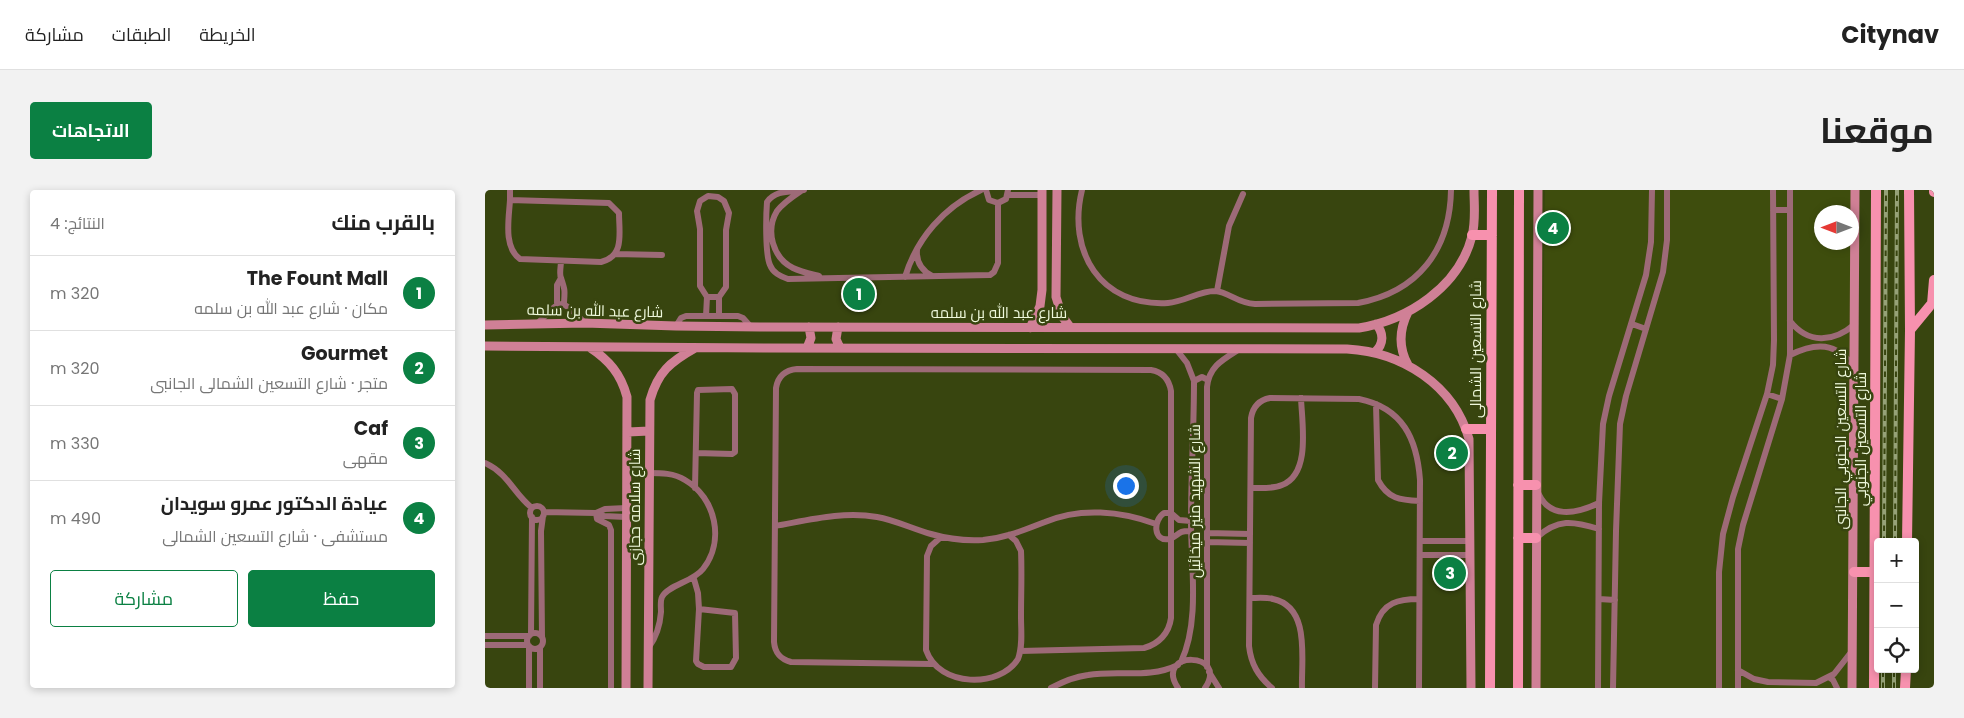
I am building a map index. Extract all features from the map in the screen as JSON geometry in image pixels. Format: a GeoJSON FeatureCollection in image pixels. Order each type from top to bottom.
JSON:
{"type":"FeatureCollection","features":[{"type":"Feature","properties":{"kind":"main road"},"geometry":{"type":"LineString","coordinates":[[1057,190],[1056,291],[1059,310],[1070,327]]}},
{"type":"Feature","properties":{"kind":"main road"},"geometry":{"type":"LineString","coordinates":[[1474,190],[1472,235],[1492,235]]}},
{"type":"Feature","properties":{"kind":"main road","name":"شارع التسعين الشمالى"},"geometry":{"type":"LineString","coordinates":[[1490,688],[1492,190]]}},
{"type":"Feature","properties":{"kind":"main road"},"geometry":{"type":"LineString","coordinates":[[1518,688],[1519,190]]}},
{"type":"Feature","properties":{"kind":"main road"},"geometry":{"type":"LineString","coordinates":[[1535,688],[1538,190]]}},
{"type":"Feature","properties":{"kind":"main road","name":"شارع التسعين الجنوبي الجانبى"},"geometry":{"type":"LineString","coordinates":[[1853,688],[1855,190]]}},
{"type":"Feature","properties":{"kind":"main road","name":"شارع التسعين الجنوبي"},"geometry":{"type":"LineString","coordinates":[[1875,538],[1876,190]]}},
{"type":"Feature","properties":{"kind":"main road"},"geometry":{"type":"LineString","coordinates":[[1907,538],[1910,330],[1909,190]]}},
{"type":"Feature","properties":{"kind":"main road"},"geometry":{"type":"LineString","coordinates":[[1030,328],[1040,306],[1042,290],[1042,192]]}},
{"type":"Feature","properties":{"kind":"main road","name":"شارع عبد الله بن سلمه"},"geometry":{"type":"LineString","coordinates":[[489,325],[585,323],[751,327],[1339,329],[1377,324],[1408,312],[1427,301],[1445,283],[1467,251],[1472,235]]}},
{"type":"Feature","properties":{"kind":"main road"},"geometry":{"type":"LineString","coordinates":[[1910,330],[1933,302],[1934,280]]}},
{"type":"Feature","properties":{"kind":"main road"},"geometry":{"type":"LineString","coordinates":[[1042,290],[1049,293],[1056,291]]}},
{"type":"Feature","properties":{"kind":"main road"},"geometry":{"type":"LineString","coordinates":[[1408,312],[1402,325],[1400,338],[1402,352],[1408,365]]}},
{"type":"Feature","properties":{"kind":"main road"},"geometry":{"type":"LineString","coordinates":[[485,318],[489,325]]}},
{"type":"Feature","properties":{"kind":"main road"},"geometry":{"type":"LineString","coordinates":[[1375,352],[1382,342],[1381,332],[1377,324]]}},
{"type":"Feature","properties":{"kind":"main road"},"geometry":{"type":"LineString","coordinates":[[807,348],[811,338],[809,327]]}},
{"type":"Feature","properties":{"kind":"main road"},"geometry":{"type":"LineString","coordinates":[[838,327],[836,339],[839,348]]}},
{"type":"Feature","properties":{"kind":"main road"},"geometry":{"type":"LineString","coordinates":[[485,346],[1347,349],[1375,352],[1408,365],[1425,376],[1445,394],[1466,429],[1469,439],[1471,688]]}},
{"type":"Feature","properties":{"kind":"main road","name":"شارع سلامه حجازى"},"geometry":{"type":"LineString","coordinates":[[589,346],[610,362],[623,384],[627,397],[626,688]]}},
{"type":"Feature","properties":{"kind":"main road","name":"شارع سلامه حجازى"},"geometry":{"type":"LineString","coordinates":[[648,688],[650,400],[654,386],[661,374],[671,363],[696,348]]}},
{"type":"Feature","properties":{"kind":"main road"},"geometry":{"type":"LineString","coordinates":[[1466,429],[1491,428]]}},
{"type":"Feature","properties":{"kind":"main road"},"geometry":{"type":"LineString","coordinates":[[628,432],[649,431]]}},
{"type":"Feature","properties":{"kind":"main road"},"geometry":{"type":"LineString","coordinates":[[1518,485],[1535,485]]}},
{"type":"Feature","properties":{"kind":"main road"},"geometry":{"type":"LineString","coordinates":[[1518,538],[1535,538]]}},
{"type":"Feature","properties":{"kind":"main road"},"geometry":{"type":"LineString","coordinates":[[1854,572],[1874,572]]}},
{"type":"Feature","properties":{"kind":"main road","name":"شارع التسعين الجنوبي"},"geometry":{"type":"LineString","coordinates":[[1874,688],[1875,583]]}},
{"type":"Feature","properties":{"kind":"main road"},"geometry":{"type":"LineString","coordinates":[[1905,688],[1906,673]]}},
{"type":"Feature","properties":{"kind":"street"},"geometry":{"type":"LineString","coordinates":[[509,200],[609,202],[619,213],[619,246],[615,254],[601,262],[520,259],[515,255],[509,242],[509,200],[510,190]]}},
{"type":"Feature","properties":{"kind":"street"},"geometry":{"type":"LineString","coordinates":[[803,190],[776,192],[767,202],[767,258],[772,269],[782,277],[794,280],[985,276],[994,272],[998,263],[998,203]]}},
{"type":"Feature","properties":{"kind":"street"},"geometry":{"type":"LineString","coordinates":[[803,190],[777,211],[771,227],[773,243],[780,258],[786,264],[823,278]]}},
{"type":"Feature","properties":{"kind":"street"},"geometry":{"type":"LineString","coordinates":[[905,277],[925,235],[946,212],[959,202],[981,190]]}},
{"type":"Feature","properties":{"kind":"street"},"geometry":{"type":"LineString","coordinates":[[986,190],[989,200],[998,203],[1006,199],[1008,192],[1042,192]]}},
{"type":"Feature","properties":{"kind":"street"},"geometry":{"type":"LineString","coordinates":[[1081,190],[1077,223],[1085,258],[1093,271],[1106,284],[1128,297],[1152,303],[1169,303],[1185,300],[1206,292],[1217,291],[1247,303],[1358,303],[1383,297],[1416,277],[1433,257],[1442,240],[1449,220],[1451,190]]}},
{"type":"Feature","properties":{"kind":"street"},"geometry":{"type":"LineString","coordinates":[[1598,688],[1599,503],[1605,410],[1642,291],[1649,259],[1652,226],[1652,190]]}},
{"type":"Feature","properties":{"kind":"street"},"geometry":{"type":"LineString","coordinates":[[1613,688],[1620,424],[1626,396],[1663,272],[1666,256],[1667,190]]}},
{"type":"Feature","properties":{"kind":"street"},"geometry":{"type":"LineString","coordinates":[[1719,688],[1719,572],[1723,534],[1733,497],[1767,394],[1774,352],[1773,190]]}},
{"type":"Feature","properties":{"kind":"street"},"geometry":{"type":"LineString","coordinates":[[1738,688],[1738,549],[1743,525],[1782,399],[1789,355],[1790,190]]}},
{"type":"Feature","properties":{"kind":"street"},"geometry":{"type":"LineString","coordinates":[[1217,291],[1224,242],[1243,194]]}},
{"type":"Feature","properties":{"kind":"street"},"geometry":{"type":"LineString","coordinates":[[707,316],[707,296],[700,286],[700,229],[697,211],[700,202],[706,197],[712,196],[724,201],[729,213],[726,230],[726,288],[719,297],[719,316]]}},
{"type":"Feature","properties":{"kind":"street"},"geometry":{"type":"LineString","coordinates":[[1773,210],[1790,210]]}},
{"type":"Feature","properties":{"kind":"street"},"geometry":{"type":"LineString","coordinates":[[917,249],[918,262],[921,269],[933,277]]}},
{"type":"Feature","properties":{"kind":"street"},"geometry":{"type":"LineString","coordinates":[[615,254],[662,255]]}},
{"type":"Feature","properties":{"kind":"street"},"geometry":{"type":"LineString","coordinates":[[561,261],[561,278],[557,285],[561,303],[585,323]]}},
{"type":"Feature","properties":{"kind":"street"},"geometry":{"type":"LineString","coordinates":[[707,296],[719,297]]}},
{"type":"Feature","properties":{"kind":"street"},"geometry":{"type":"LineString","coordinates":[[538,323],[561,303]]}},
{"type":"Feature","properties":{"kind":"street"},"geometry":{"type":"LineString","coordinates":[[676,326],[685,316],[738,316],[743,318],[751,327]]}},
{"type":"Feature","properties":{"kind":"street"},"geometry":{"type":"LineString","coordinates":[[1790,321],[1802,333],[1817,338],[1841,334],[1855,323]]}},
{"type":"Feature","properties":{"kind":"street"},"geometry":{"type":"LineString","coordinates":[[1632,324],[1646,329]]}},
{"type":"Feature","properties":{"kind":"street"},"geometry":{"type":"LineString","coordinates":[[1789,355],[1814,346],[1832,348],[1848,359],[1855,368]]}},
{"type":"Feature","properties":{"kind":"street","name":"شارع الشهيد منير ميخائيل"},"geometry":{"type":"LineString","coordinates":[[1176,349],[1187,363],[1194,381],[1191,521],[1193,621],[1189,642],[1179,663]]}},
{"type":"Feature","properties":{"kind":"street"},"geometry":{"type":"LineString","coordinates":[[1194,381],[1202,377],[1208,380],[1213,367],[1238,349]]}},
{"type":"Feature","properties":{"kind":"street"},"geometry":{"type":"LineString","coordinates":[[932,664],[791,662],[780,657],[775,650],[776,388],[778,380],[789,370],[1151,370],[1159,372],[1166,378],[1170,387],[1170,623],[1163,636],[1156,643],[1144,648],[1021,651]]}},
{"type":"Feature","properties":{"kind":"street","name":"شارع الشهيد منير ميخائيل"},"geometry":{"type":"LineString","coordinates":[[1205,688],[1209,682],[1207,542],[1208,380]]}},
{"type":"Feature","properties":{"kind":"street"},"geometry":{"type":"LineString","coordinates":[[695,488],[697,390],[731,389],[735,394],[735,452],[731,454],[696,453]]}},
{"type":"Feature","properties":{"kind":"street"},"geometry":{"type":"LineString","coordinates":[[1767,394],[1782,399]]}},
{"type":"Feature","properties":{"kind":"street"},"geometry":{"type":"LineString","coordinates":[[1271,688],[1259,675],[1252,661],[1249,646],[1251,418],[1255,406],[1264,399],[1270,398],[1359,400],[1376,404],[1399,419],[1410,436],[1418,462],[1420,501],[1419,688]]}},
{"type":"Feature","properties":{"kind":"street"},"geometry":{"type":"LineString","coordinates":[[1251,488],[1280,486],[1295,477],[1302,454],[1301,398]]}},
{"type":"Feature","properties":{"kind":"street"},"geometry":{"type":"LineString","coordinates":[[1376,404],[1378,480],[1382,489],[1389,496],[1398,500],[1420,501]]}},
{"type":"Feature","properties":{"kind":"street"},"geometry":{"type":"LineString","coordinates":[[485,463],[503,474],[511,482],[520,498],[532,508]]}},
{"type":"Feature","properties":{"kind":"street"},"geometry":{"type":"LineString","coordinates":[[648,473],[676,476],[695,488],[704,497],[710,508],[715,534],[709,558],[703,569],[694,579],[667,591],[663,596],[658,631],[648,648]]}},
{"type":"Feature","properties":{"kind":"street"},"geometry":{"type":"LineString","coordinates":[[1535,485],[1544,502],[1560,512],[1579,512],[1599,503]]}},
{"type":"Feature","properties":{"kind":"street"},"geometry":{"type":"LineString","coordinates":[[532,508],[539,506],[544,514],[541,531],[543,641],[540,648],[540,688]]}},
{"type":"Feature","properties":{"kind":"street"},"geometry":{"type":"LineString","coordinates":[[529,688],[532,517],[530,512],[532,508]]}},
{"type":"Feature","properties":{"kind":"street"},"geometry":{"type":"LineString","coordinates":[[532,517],[537,520],[544,514],[596,513],[605,509],[626,513]]}},
{"type":"Feature","properties":{"kind":"street"},"geometry":{"type":"LineString","coordinates":[[1191,521],[1179,520],[1171,513],[1163,512],[1156,524],[1157,531],[1161,537],[1171,539],[1180,532],[1191,531]]}},
{"type":"Feature","properties":{"kind":"street"},"geometry":{"type":"LineString","coordinates":[[596,513],[597,519],[609,525],[611,530],[611,688]]}},
{"type":"Feature","properties":{"kind":"street"},"geometry":{"type":"LineString","coordinates":[[775,526],[832,516],[862,515],[887,519],[941,537],[972,540],[1009,535],[1055,518],[1089,513],[1123,515],[1156,524]]}},
{"type":"Feature","properties":{"kind":"street"},"geometry":{"type":"LineString","coordinates":[[1535,538],[1548,528],[1563,522],[1572,522],[1599,529]]}},
{"type":"Feature","properties":{"kind":"street"},"geometry":{"type":"LineString","coordinates":[[1207,533],[1250,534]]}},
{"type":"Feature","properties":{"kind":"street"},"geometry":{"type":"LineString","coordinates":[[941,537],[931,546],[927,561],[926,650],[932,664],[945,677],[957,683],[970,686],[984,685],[997,680],[1009,672],[1018,660],[1021,651],[1021,551],[1016,541],[1009,535]]}},
{"type":"Feature","properties":{"kind":"street"},"geometry":{"type":"LineString","coordinates":[[1420,540],[1471,540]]}},
{"type":"Feature","properties":{"kind":"street"},"geometry":{"type":"LineString","coordinates":[[1207,542],[1250,543]]}},
{"type":"Feature","properties":{"kind":"street"},"geometry":{"type":"LineString","coordinates":[[1420,555],[1471,555]]}},
{"type":"Feature","properties":{"kind":"street"},"geometry":{"type":"LineString","coordinates":[[694,579],[698,593],[699,609],[696,661],[704,666],[731,667],[736,658],[735,612],[699,609]]}},
{"type":"Feature","properties":{"kind":"street"},"geometry":{"type":"LineString","coordinates":[[1250,598],[1278,600],[1290,608],[1298,619],[1301,630],[1301,688]]}},
{"type":"Feature","properties":{"kind":"street"},"geometry":{"type":"LineString","coordinates":[[1375,688],[1376,625],[1378,618],[1387,606],[1394,601],[1419,599]]}},
{"type":"Feature","properties":{"kind":"street"},"geometry":{"type":"LineString","coordinates":[[1599,599],[1615,600]]}},
{"type":"Feature","properties":{"kind":"street"},"geometry":{"type":"LineString","coordinates":[[485,636],[530,635],[535,633],[542,637]]}},
{"type":"Feature","properties":{"kind":"street"},"geometry":{"type":"LineString","coordinates":[[485,644],[529,645],[536,649],[540,648]]}},
{"type":"Feature","properties":{"kind":"street"},"geometry":{"type":"LineString","coordinates":[[1738,670],[1754,679],[1775,683],[1809,684],[1829,678],[1853,650]]}},
{"type":"Feature","properties":{"kind":"street"},"geometry":{"type":"LineString","coordinates":[[1051,688],[1069,679],[1088,675],[1160,672],[1179,663],[1195,659],[1208,670],[1219,688]]}},
{"type":"Feature","properties":{"kind":"street"},"geometry":{"type":"LineString","coordinates":[[1178,688],[1174,682],[1173,675],[1179,663]]}},
{"type":"Feature","properties":{"kind":"street"},"geometry":{"type":"LineString","coordinates":[[1829,678],[1833,680],[1837,688]]}},
{"type":"Feature","properties":{"kind":"shaded area"},"geometry":{"type":"Polygon","coordinates":[[[1545,190],[1853,190],[1853,205],[1814,205],[1814,250],[1853,250],[1849,688],[1538,688],[1545,190]]]}},
{"type":"Feature","properties":{"kind":"railway"},"geometry":{"type":"LineString","coordinates":[[1884,538],[1886,190]]}},
{"type":"Feature","properties":{"kind":"railway"},"geometry":{"type":"LineString","coordinates":[[1895,538],[1897,190]]}},
{"type":"Feature","properties":{"kind":"railway"},"geometry":{"type":"LineString","coordinates":[[1883,673],[1883,688]]}},
{"type":"Feature","properties":{"kind":"railway"},"geometry":{"type":"LineString","coordinates":[[1894,673],[1894,688]]}},
{"type":"Feature","properties":{"kind":"place","name":"عيادة الدكتور عمرو سويدان"},"geometry":{"type":"Point","coordinates":[1553,228]}},
{"type":"Feature","properties":{"kind":"place","name":"The Fount Mall"},"geometry":{"type":"Point","coordinates":[859,294]}},
{"type":"Feature","properties":{"kind":"place","name":"Gourmet"},"geometry":{"type":"Point","coordinates":[1452,453]}},
{"type":"Feature","properties":{"kind":"place","name":"Caf"},"geometry":{"type":"Point","coordinates":[1450,573]}}]}
